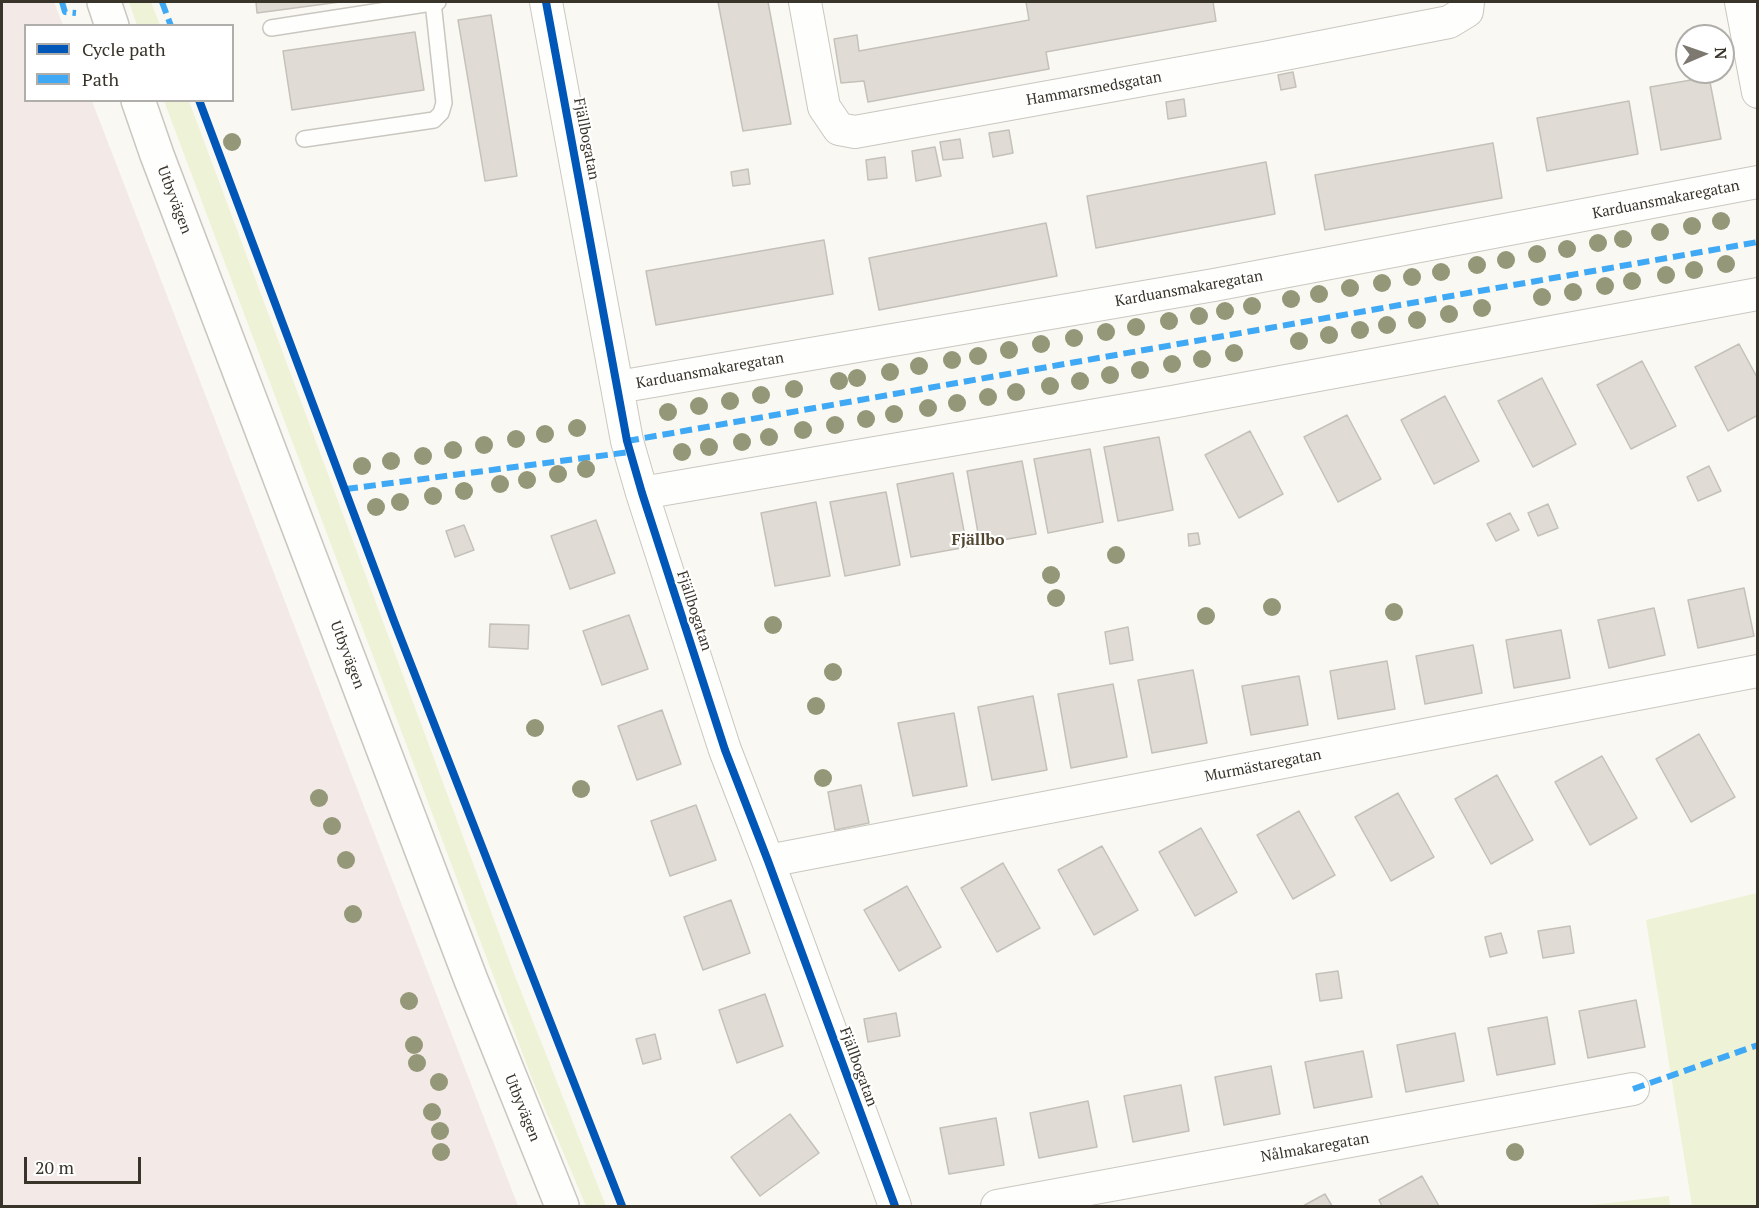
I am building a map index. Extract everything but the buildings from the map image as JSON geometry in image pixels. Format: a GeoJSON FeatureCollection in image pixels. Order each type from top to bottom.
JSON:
{"type":"FeatureCollection","features":[{"type":"Feature","properties":{"kind":"street"},"geometry":{"type":"LineString","coordinates":[[104,2],[111,24]]}},
{"type":"Feature","properties":{"kind":"street","name":"Fjällbogatan"},"geometry":{"type":"LineString","coordinates":[[546,2],[627,441],[642,493],[725,750],[894,1206]]}},
{"type":"Feature","properties":{"kind":"street","name":"Hammarsmedsgatan"},"geometry":{"type":"LineString","coordinates":[[805,2],[824,107],[839,129],[855,132],[1449,22],[1467,11],[1468,2]]}},
{"type":"Feature","properties":{"kind":"street"},"geometry":{"type":"LineString","coordinates":[[1741,2],[1758,92]]}},
{"type":"Feature","properties":{"kind":"street","name":"Utbyvägen"},"geometry":{"type":"LineString","coordinates":[[139,102],[471,980],[562,1206]]}},
{"type":"Feature","properties":{"kind":"street","name":"Karduansmakaregatan"},"geometry":{"type":"LineString","coordinates":[[618,387],[1214,285],[1758,182]]}},
{"type":"Feature","properties":{"kind":"street"},"geometry":{"type":"LineString","coordinates":[[642,493],[1172,402],[1758,294]]}},
{"type":"Feature","properties":{"kind":"street","name":"Murmästaregatan"},"geometry":{"type":"LineString","coordinates":[[768,861],[1758,671]]}},
{"type":"Feature","properties":{"kind":"street","name":"Nålmakaregatan"},"geometry":{"type":"LineString","coordinates":[[998,1206],[1633,1089]]}},
{"type":"Feature","properties":{"kind":"lane"},"geometry":{"type":"LineString","coordinates":[[271,28],[436,2],[444,103],[441,113],[434,120],[304,139]]}},
{"type":"Feature","properties":{"kind":"shaded area"},"geometry":{"type":"Polygon","coordinates":[[[2,2],[54,2],[63,24],[24,24],[24,102],[92,102],[518,1206],[2,1206],[2,2]]]}},
{"type":"Feature","properties":{"kind":"green space"},"geometry":{"type":"Polygon","coordinates":[[[129,2],[151,2],[160,24],[137,24],[129,2]]]}},
{"type":"Feature","properties":{"kind":"green space"},"geometry":{"type":"Polygon","coordinates":[[[164,102],[189,102],[515,976],[606,1206],[586,1206],[533,1081],[164,102]]]}},
{"type":"Feature","properties":{"kind":"green space"},"geometry":{"type":"Polygon","coordinates":[[[1757,893],[1757,1206],[1692,1206],[1646,920],[1757,893]]]}},
{"type":"Feature","properties":{"kind":"green space"},"geometry":{"type":"Polygon","coordinates":[[[1669,1196],[1670,1206],[1582,1206],[1669,1196]]]}},
{"type":"Feature","properties":{"kind":"marked path"},"geometry":{"type":"LineString","coordinates":[[62,2],[65,12],[76,13]]}},
{"type":"Feature","properties":{"kind":"marked path"},"geometry":{"type":"LineString","coordinates":[[162,2],[170,24]]}},
{"type":"Feature","properties":{"kind":"marked path"},"geometry":{"type":"LineString","coordinates":[[627,441],[1758,242]]}},
{"type":"Feature","properties":{"kind":"marked path"},"geometry":{"type":"LineString","coordinates":[[346,489],[630,452]]}},
{"type":"Feature","properties":{"kind":"marked path"},"geometry":{"type":"LineString","coordinates":[[1633,1089],[1758,1045]]}},
{"type":"Feature","properties":{"kind":"cycle path"},"geometry":{"type":"LineString","coordinates":[[546,2],[627,441],[642,493],[725,750],[895,1206]]}},
{"type":"Feature","properties":{"kind":"cycle path"},"geometry":{"type":"LineString","coordinates":[[200,102],[394,621],[622,1206]]}},
{"type":"Feature","properties":{"kind":"district","name":"Fjällbo"},"geometry":{"type":"Point","coordinates":[978,540]}}]}
